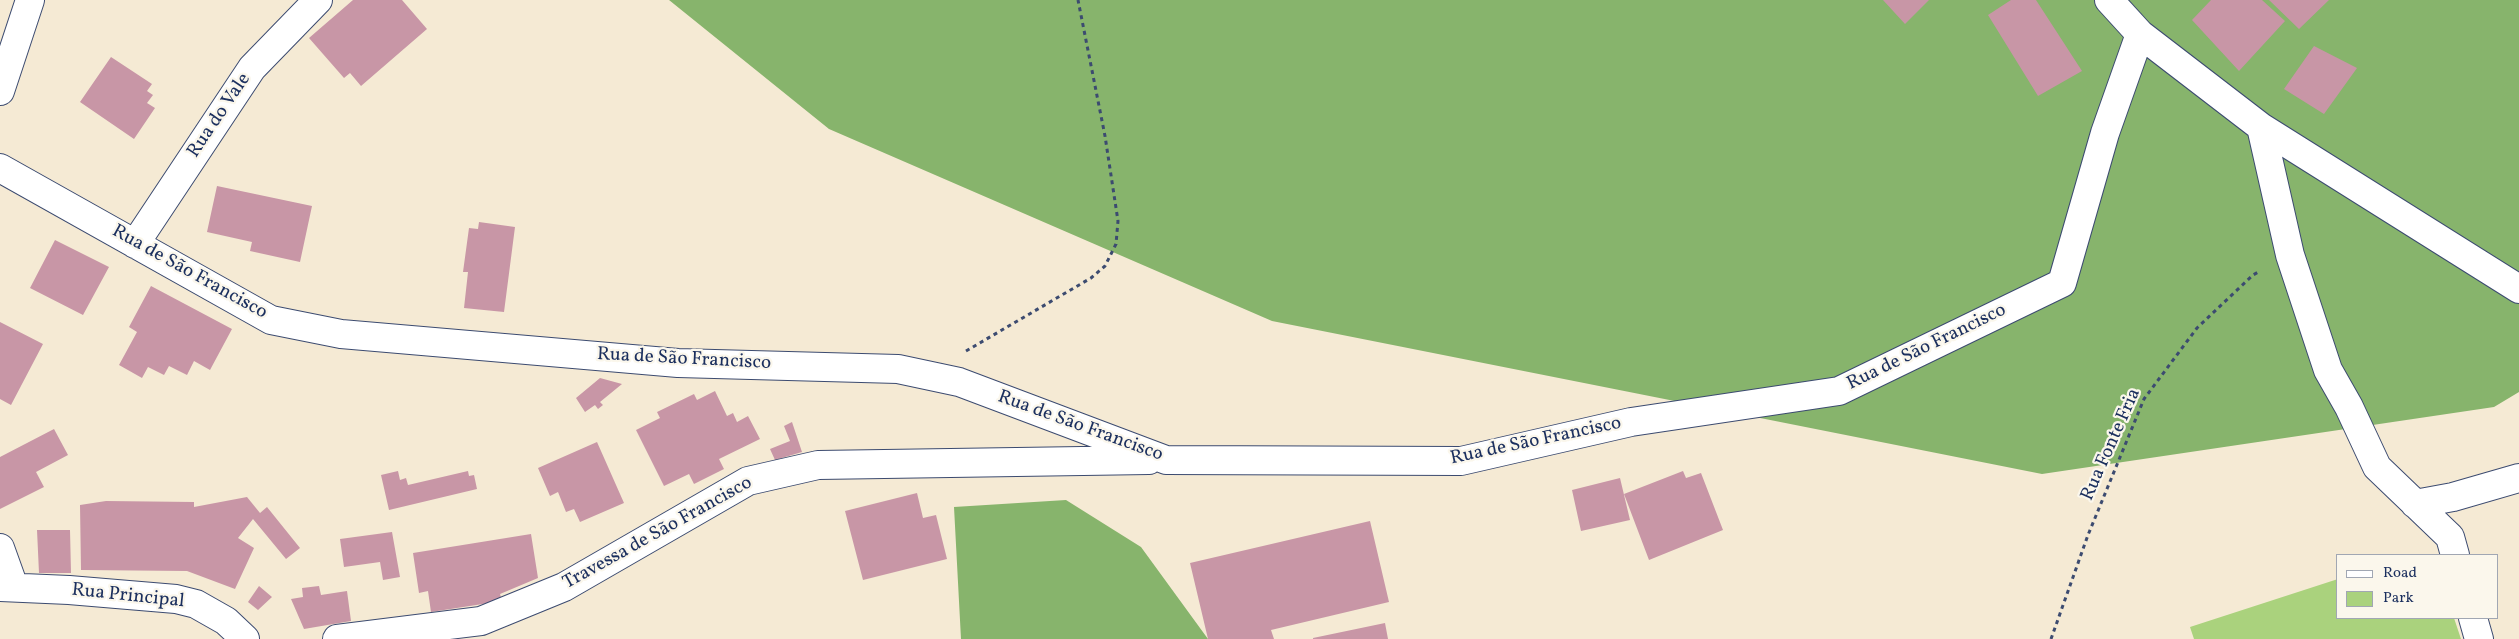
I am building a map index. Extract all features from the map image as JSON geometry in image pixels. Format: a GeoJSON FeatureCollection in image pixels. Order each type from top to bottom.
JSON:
{"type":"FeatureCollection","features":[{"type":"Feature","properties":{"kind":"street"},"geometry":{"type":"LineString","coordinates":[[0,91],[30,0]]}},
{"type":"Feature","properties":{"kind":"street","name":"Rua do Vale"},"geometry":{"type":"LineString","coordinates":[[136,244],[252,68],[318,0]]}},
{"type":"Feature","properties":{"kind":"street"},"geometry":{"type":"LineString","coordinates":[[2109,0],[2140,34],[2261,127],[2519,288]]}},
{"type":"Feature","properties":{"kind":"street","name":"Rua de São Francisco"},"geometry":{"type":"LineString","coordinates":[[0,168],[271,320],[341,334],[678,363],[898,369],[959,382],[1166,460],[1461,461],[1632,422],[1839,391],[2062,283],[2105,133],[2140,34]]}},
{"type":"Feature","properties":{"kind":"street"},"geometry":{"type":"LineString","coordinates":[[2261,127],[2290,255],[2328,370],[2350,407],[2377,467],[2450,537],[2456,554]]}},
{"type":"Feature","properties":{"kind":"street","name":"Travessa de São Francisco"},"geometry":{"type":"LineString","coordinates":[[337,639],[481,622],[564,587],[748,481],[818,465],[1166,460]]}},
{"type":"Feature","properties":{"kind":"street"},"geometry":{"type":"LineString","coordinates":[[2415,504],[2453,497],[2519,478]]}},
{"type":"Feature","properties":{"kind":"street"},"geometry":{"type":"LineString","coordinates":[[0,548],[7,587]]}},
{"type":"Feature","properties":{"kind":"street","name":"Rua Principal"},"geometry":{"type":"LineString","coordinates":[[7,587],[176,599],[196,604],[219,617],[245,639]]}},
{"type":"Feature","properties":{"kind":"street"},"geometry":{"type":"LineString","coordinates":[[2473,619],[2479,639]]}},
{"type":"Feature","properties":{"kind":"path"},"geometry":{"type":"LineString","coordinates":[[931,376],[973,345],[1091,278],[1106,266],[1116,244],[1118,221],[1105,136],[1078,0]]}},
{"type":"Feature","properties":{"kind":"path","name":"Rua Fonte Fria"},"geometry":{"type":"LineString","coordinates":[[2051,639],[2088,536],[2144,399],[2197,328],[2253,274],[2290,255]]}},
{"type":"Feature","properties":{"kind":"green space"},"geometry":{"type":"Polygon","coordinates":[[[669,0],[2519,0],[2519,392],[2494,407],[2042,474],[1272,321],[829,129],[669,0]]]}},
{"type":"Feature","properties":{"kind":"green space"},"geometry":{"type":"Polygon","coordinates":[[[1066,500],[1141,547],[1208,639],[961,639],[954,507],[1066,500]]]}},
{"type":"Feature","properties":{"kind":"green space"},"geometry":{"type":"Polygon","coordinates":[[[2336,580],[2336,619],[2454,619],[2461,639],[2194,639],[2190,627],[2336,580]]]}},
{"type":"Feature","properties":{"kind":"building"},"geometry":{"type":"Polygon","coordinates":[[[353,0],[402,0],[427,29],[361,86],[350,73],[344,78],[309,38],[353,0]]]}},
{"type":"Feature","properties":{"kind":"building"},"geometry":{"type":"Polygon","coordinates":[[[1883,0],[1929,0],[1905,24],[1883,0]]]}},
{"type":"Feature","properties":{"kind":"building"},"geometry":{"type":"Polygon","coordinates":[[[2011,0],[2036,0],[2082,71],[2038,96],[1988,15],[2011,0]]]}},
{"type":"Feature","properties":{"kind":"building"},"geometry":{"type":"Polygon","coordinates":[[[2211,0],[2262,0],[2285,21],[2239,71],[2192,20],[2211,0]]]}},
{"type":"Feature","properties":{"kind":"building"},"geometry":{"type":"Polygon","coordinates":[[[2269,0],[2329,0],[2299,29],[2269,0]]]}},
{"type":"Feature","properties":{"kind":"building"},"geometry":{"type":"Polygon","coordinates":[[[2314,46],[2357,68],[2324,114],[2284,89],[2314,46]]]}},
{"type":"Feature","properties":{"kind":"building"},"geometry":{"type":"Polygon","coordinates":[[[111,57],[152,84],[147,91],[153,95],[147,103],[155,108],[134,139],[80,102],[111,57]]]}},
{"type":"Feature","properties":{"kind":"building"},"geometry":{"type":"Polygon","coordinates":[[[217,186],[312,206],[300,262],[250,251],[252,242],[207,232],[217,186]]]}},
{"type":"Feature","properties":{"kind":"building"},"geometry":{"type":"Polygon","coordinates":[[[479,222],[515,227],[504,312],[464,308],[468,272],[463,272],[469,228],[478,229],[479,222]]]}},
{"type":"Feature","properties":{"kind":"building"},"geometry":{"type":"Polygon","coordinates":[[[55,240],[109,267],[83,315],[30,288],[55,240]]]}},
{"type":"Feature","properties":{"kind":"building"},"geometry":{"type":"Polygon","coordinates":[[[151,286],[232,329],[210,370],[194,361],[187,375],[169,366],[164,375],[148,367],[142,378],[119,365],[137,332],[129,327],[151,286]]]}},
{"type":"Feature","properties":{"kind":"building"},"geometry":{"type":"Polygon","coordinates":[[[0,322],[43,344],[11,405],[0,399],[0,322]]]}},
{"type":"Feature","properties":{"kind":"building"},"geometry":{"type":"Polygon","coordinates":[[[600,378],[622,384],[600,402],[603,405],[598,409],[595,405],[585,412],[576,398],[600,378]]]}},
{"type":"Feature","properties":{"kind":"building"},"geometry":{"type":"Polygon","coordinates":[[[715,391],[727,416],[733,413],[737,422],[748,416],[760,439],[719,459],[724,469],[694,484],[689,474],[664,486],[636,430],[660,418],[657,412],[694,394],[697,400],[715,391]]]}},
{"type":"Feature","properties":{"kind":"building"},"geometry":{"type":"Polygon","coordinates":[[[792,422],[802,452],[775,460],[770,449],[790,441],[784,426],[792,422]]]}},
{"type":"Feature","properties":{"kind":"building"},"geometry":{"type":"Polygon","coordinates":[[[54,429],[68,455],[36,472],[44,487],[0,509],[0,457],[54,429]]]}},
{"type":"Feature","properties":{"kind":"building"},"geometry":{"type":"Polygon","coordinates":[[[597,442],[624,503],[580,522],[574,509],[566,512],[558,492],[550,496],[538,468],[597,442]]]}},
{"type":"Feature","properties":{"kind":"building"},"geometry":{"type":"Polygon","coordinates":[[[398,471],[400,480],[406,478],[408,485],[468,471],[469,476],[474,475],[477,489],[389,510],[381,475],[398,471]]]}},
{"type":"Feature","properties":{"kind":"building"},"geometry":{"type":"Polygon","coordinates":[[[1683,471],[1686,478],[1701,473],[1723,530],[1649,560],[1624,494],[1683,471]]]}},
{"type":"Feature","properties":{"kind":"building"},"geometry":{"type":"Polygon","coordinates":[[[1620,478],[1630,520],[1581,531],[1572,490],[1620,478]]]}},
{"type":"Feature","properties":{"kind":"building"},"geometry":{"type":"Polygon","coordinates":[[[917,493],[923,518],[936,515],[947,559],[863,580],[845,511],[917,493]]]}},
{"type":"Feature","properties":{"kind":"building"},"geometry":{"type":"Polygon","coordinates":[[[247,497],[260,513],[267,507],[300,548],[286,559],[253,519],[238,538],[254,548],[235,589],[187,571],[81,570],[80,505],[106,501],[194,502],[194,507],[247,497]]]}},
{"type":"Feature","properties":{"kind":"building"},"geometry":{"type":"Polygon","coordinates":[[[1370,521],[1389,602],[1271,630],[1274,639],[1208,639],[1190,563],[1370,521]]]}},
{"type":"Feature","properties":{"kind":"building"},"geometry":{"type":"Polygon","coordinates":[[[37,530],[70,530],[71,573],[39,573],[37,530]]]}},
{"type":"Feature","properties":{"kind":"building"},"geometry":{"type":"Polygon","coordinates":[[[392,532],[400,577],[383,580],[380,562],[344,567],[340,539],[392,532]]]}},
{"type":"Feature","properties":{"kind":"building"},"geometry":{"type":"Polygon","coordinates":[[[531,534],[538,578],[500,594],[502,601],[431,612],[428,591],[419,593],[413,553],[531,534]]]}},
{"type":"Feature","properties":{"kind":"building"},"geometry":{"type":"Polygon","coordinates":[[[259,586],[272,597],[258,610],[248,602],[259,586]]]}},
{"type":"Feature","properties":{"kind":"building"},"geometry":{"type":"Polygon","coordinates":[[[319,586],[321,595],[347,591],[351,621],[304,629],[291,599],[303,597],[302,588],[319,586]]]}},
{"type":"Feature","properties":{"kind":"building"},"geometry":{"type":"Polygon","coordinates":[[[1385,623],[1388,639],[1313,639],[1313,638],[1385,623]]]}}]}
